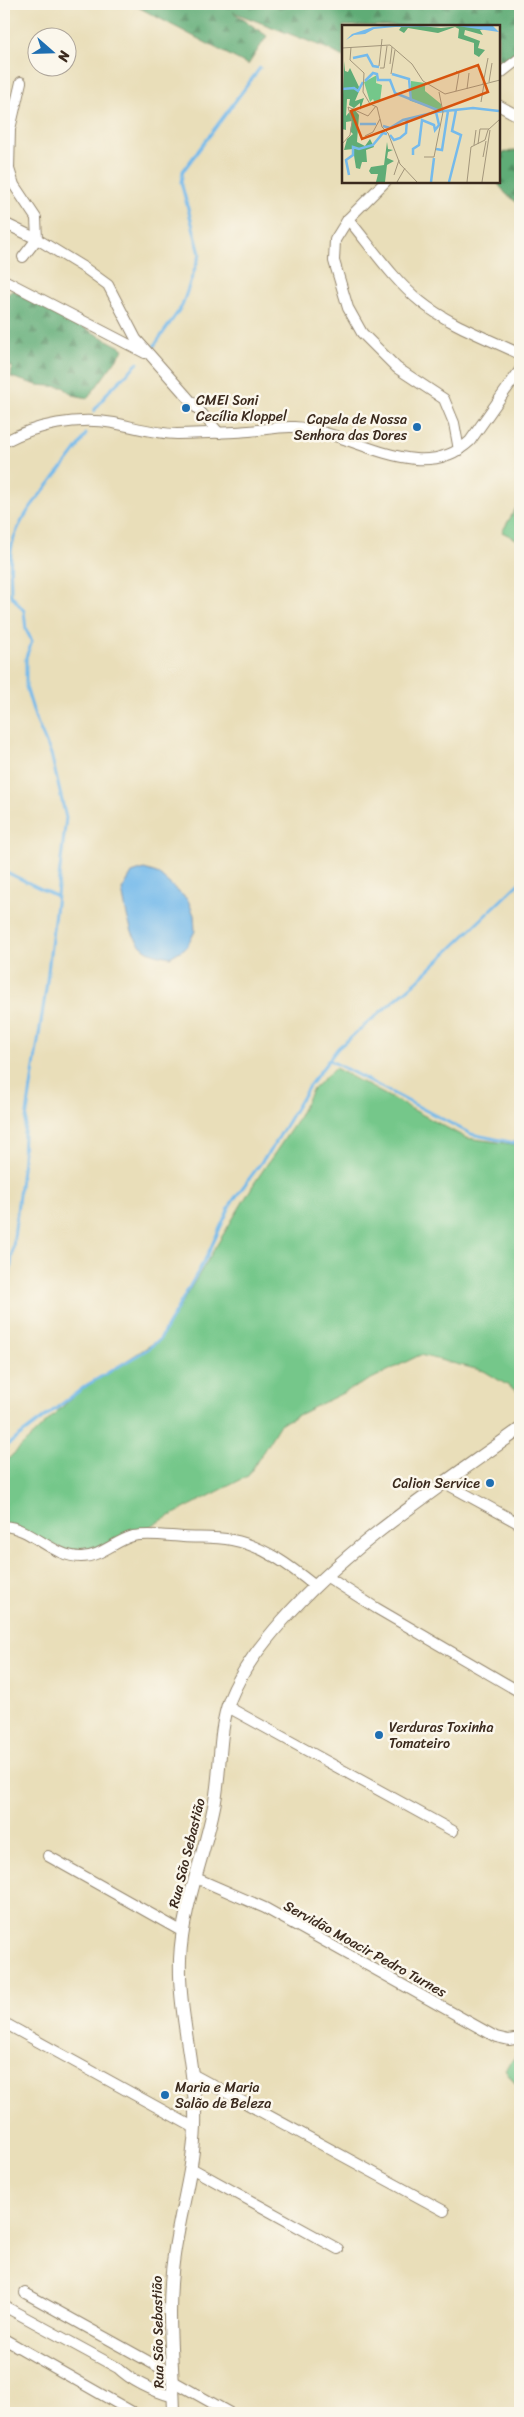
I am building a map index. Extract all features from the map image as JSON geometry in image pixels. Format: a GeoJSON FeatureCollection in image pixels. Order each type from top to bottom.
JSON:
{"type":"FeatureCollection","features":[{"type":"Feature","properties":{"kind":"main road","name":"Rua São Sebastião"},"geometry":{"type":"LineString","coordinates":[[174,2413],[170,2308],[172,2271],[191,2168],[195,2128],[192,2074],[180,1984],[180,1954],[183,1932],[216,1798],[228,1707],[239,1680],[255,1654],[315,1586],[376,1534],[520,1429]]}},
{"type":"Feature","properties":{"kind":"street"},"geometry":{"type":"LineString","coordinates":[[499,74],[520,58]]}},
{"type":"Feature","properties":{"kind":"street"},"geometry":{"type":"LineString","coordinates":[[21,82],[10,130],[9,169],[14,185],[36,218],[37,239],[23,258]]}},
{"type":"Feature","properties":{"kind":"street"},"geometry":{"type":"LineString","coordinates":[[499,106],[520,117]]}},
{"type":"Feature","properties":{"kind":"street"},"geometry":{"type":"LineString","coordinates":[[385,182],[348,219],[335,240],[333,253],[350,313],[362,332],[397,368],[444,399],[454,423],[459,450]]}},
{"type":"Feature","properties":{"kind":"street"},"geometry":{"type":"LineString","coordinates":[[348,219],[405,287],[421,302],[437,313],[520,354]]}},
{"type":"Feature","properties":{"kind":"street"},"geometry":{"type":"LineString","coordinates":[[4,222],[86,268],[108,285],[136,339],[218,433]]}},
{"type":"Feature","properties":{"kind":"street"},"geometry":{"type":"LineString","coordinates":[[4,280],[150,356]]}},
{"type":"Feature","properties":{"kind":"street"},"geometry":{"type":"LineString","coordinates":[[4,442],[35,428],[76,421],[111,423],[168,434],[218,433],[293,427],[304,428],[409,459],[442,457],[459,450],[470,441],[520,370]]}},
{"type":"Feature","properties":{"kind":"street"},"geometry":{"type":"LineString","coordinates":[[448,1481],[520,1516]]}},
{"type":"Feature","properties":{"kind":"street"},"geometry":{"type":"LineString","coordinates":[[448,1481],[520,1524]]}},
{"type":"Feature","properties":{"kind":"street"},"geometry":{"type":"LineString","coordinates":[[4,1526],[17,1528],[61,1552],[80,1557],[93,1555],[125,1539],[140,1535],[230,1540],[250,1545],[276,1557],[315,1586]]}},
{"type":"Feature","properties":{"kind":"street"},"geometry":{"type":"LineString","coordinates":[[326,1576],[376,1608],[520,1692]]}},
{"type":"Feature","properties":{"kind":"street"},"geometry":{"type":"LineString","coordinates":[[228,1707],[454,1832]]}},
{"type":"Feature","properties":{"kind":"street"},"geometry":{"type":"LineString","coordinates":[[48,1856],[183,1932]]}},
{"type":"Feature","properties":{"kind":"street","name":"Servidão Moacir Pedro Turnes"},"geometry":{"type":"LineString","coordinates":[[196,1878],[265,1908],[496,2037],[508,2040],[520,2038]]}},
{"type":"Feature","properties":{"kind":"street"},"geometry":{"type":"LineString","coordinates":[[8,2026],[195,2128]]}},
{"type":"Feature","properties":{"kind":"street"},"geometry":{"type":"LineString","coordinates":[[192,2074],[444,2212]]}},
{"type":"Feature","properties":{"kind":"street"},"geometry":{"type":"LineString","coordinates":[[191,2168],[338,2249]]}},
{"type":"Feature","properties":{"kind":"street"},"geometry":{"type":"LineString","coordinates":[[25,2293],[230,2413]]}},
{"type":"Feature","properties":{"kind":"street"},"geometry":{"type":"LineString","coordinates":[[4,2306],[118,2368],[132,2379],[156,2392],[174,2397]]}},
{"type":"Feature","properties":{"kind":"street"},"geometry":{"type":"LineString","coordinates":[[4,2340],[134,2413]]}},
{"type":"Feature","properties":{"kind":"green space"},"geometry":{"type":"Polygon","coordinates":[[[132,4],[520,4],[520,52],[503,62],[499,60],[499,25],[342,25],[342,56],[326,48],[233,12],[267,36],[248,65],[132,4]]]}},
{"type":"Feature","properties":{"kind":"green space"},"geometry":{"type":"Polygon","coordinates":[[[517,150],[520,152],[520,205],[506,194],[497,182],[499,182],[499,154],[517,150]]]}},
{"type":"Feature","properties":{"kind":"green space"},"geometry":{"type":"Polygon","coordinates":[[[13,290],[124,349],[88,398],[73,395],[63,387],[37,385],[11,377],[12,366],[4,367],[4,297],[13,290]]]}},
{"type":"Feature","properties":{"kind":"green space"},"geometry":{"type":"Polygon","coordinates":[[[520,501],[520,541],[502,532],[520,501]]]}},
{"type":"Feature","properties":{"kind":"green space"},"geometry":{"type":"Polygon","coordinates":[[[335,1068],[466,1138],[520,1145],[520,1393],[484,1371],[420,1355],[280,1424],[248,1476],[125,1539],[80,1557],[21,1530],[4,1530],[4,1463],[79,1391],[160,1339],[255,1182],[296,1122],[312,1090],[335,1068]]]}},
{"type":"Feature","properties":{"kind":"green space"},"geometry":{"type":"Polygon","coordinates":[[[520,2051],[520,2091],[505,2069],[520,2051]]]}},
{"type":"Feature","properties":{"kind":"water"},"geometry":{"type":"Polygon","coordinates":[[[144,869],[157,873],[188,900],[194,915],[195,931],[187,947],[170,957],[152,953],[143,948],[133,933],[127,916],[122,890],[132,873],[144,869]]]}},
{"type":"Feature","properties":{"kind":"waterway"},"geometry":{"type":"LineString","coordinates":[[152,349],[182,306],[200,254],[181,182],[183,171],[260,68]]}},
{"type":"Feature","properties":{"kind":"waterway"},"geometry":{"type":"LineString","coordinates":[[94,411],[108,392],[138,363]]}},
{"type":"Feature","properties":{"kind":"waterway"},"geometry":{"type":"LineString","coordinates":[[4,1325],[23,1160],[24,1133],[46,989],[66,818],[51,754],[36,720],[26,687],[26,657],[32,641],[26,630],[24,611],[11,595],[11,551],[17,530],[25,516],[34,502],[78,448],[86,434]]}},
{"type":"Feature","properties":{"kind":"waterway"},"geometry":{"type":"LineString","coordinates":[[4,871],[56,896]]}},
{"type":"Feature","properties":{"kind":"waterway"},"geometry":{"type":"LineString","coordinates":[[4,1451],[9,1444],[87,1385],[148,1349],[160,1339],[207,1256],[232,1202],[274,1145],[309,1086],[338,1048],[416,982],[520,882]]}},
{"type":"Feature","properties":{"kind":"waterway"},"geometry":{"type":"LineString","coordinates":[[329,1060],[471,1134],[520,1144]]}},
{"type":"Feature","properties":{"kind":"place","name":"CMEI Soni Cecília Kloppel"},"geometry":{"type":"Point","coordinates":[186,408]}},
{"type":"Feature","properties":{"kind":"place","name":"Capela de Nossa Senhora das Dores"},"geometry":{"type":"Point","coordinates":[417,427]}},
{"type":"Feature","properties":{"kind":"place","name":"Calion Service"},"geometry":{"type":"Point","coordinates":[490,1483]}},
{"type":"Feature","properties":{"kind":"place","name":"Verduras Toxinha Tomateiro"},"geometry":{"type":"Point","coordinates":[379,1735]}},
{"type":"Feature","properties":{"kind":"place","name":"Maria e Maria Salão de Beleza"},"geometry":{"type":"Point","coordinates":[165,2095]}}]}
